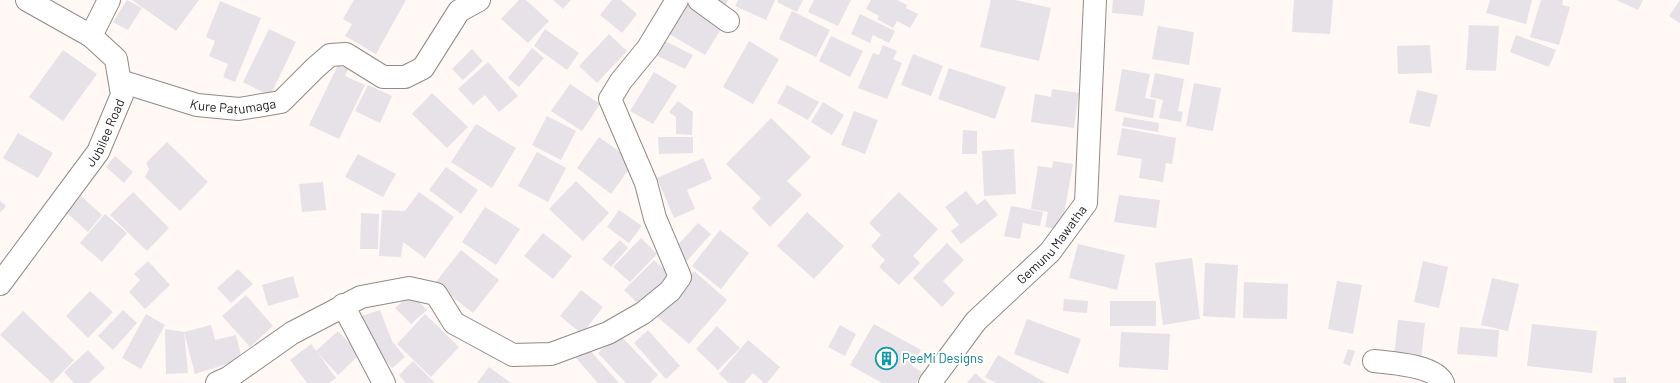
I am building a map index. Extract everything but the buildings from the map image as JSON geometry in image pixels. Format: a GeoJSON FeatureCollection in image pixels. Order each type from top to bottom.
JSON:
{"type":"FeatureCollection","features":[{"type":"Feature","properties":{"kind":"street","name":"Jubilee Road"},"geometry":{"type":"LineString","coordinates":[[0,284],[98,152],[122,94],[116,59],[91,36],[27,0]]}},
{"type":"Feature","properties":{"kind":"street"},"geometry":{"type":"LineString","coordinates":[[91,36],[109,0]]}},
{"type":"Feature","properties":{"kind":"street","name":"Kure Patumaga"},"geometry":{"type":"LineString","coordinates":[[120,81],[197,104],[239,109],[281,102],[315,68],[330,56],[346,54],[383,77],[405,77],[423,68],[459,11],[479,0]]}},
{"type":"Feature","properties":{"kind":"street"},"geometry":{"type":"LineString","coordinates":[[217,383],[228,378],[292,333],[343,305],[361,297],[409,288],[436,294],[454,323],[513,355],[551,354],[608,332],[643,314],[670,291],[680,276],[655,218],[646,183],[610,99],[621,81],[648,48],[677,0]]}},
{"type":"Feature","properties":{"kind":"street"},"geometry":{"type":"LineString","coordinates":[[699,0],[728,21]]}},
{"type":"Feature","properties":{"kind":"street","name":"Gemunu Mawatha"},"geometry":{"type":"LineString","coordinates":[[930,383],[976,321],[1050,252],[1086,203],[1094,0]]}},
{"type":"Feature","properties":{"kind":"street"},"geometry":{"type":"LineString","coordinates":[[343,305],[384,383]]}},
{"type":"Feature","properties":{"kind":"street"},"geometry":{"type":"LineString","coordinates":[[1374,361],[1405,365],[1427,370],[1443,383]]}},
{"type":"Feature","properties":{"kind":"place","name":"PeeMi Designs"},"geometry":{"type":"Point","coordinates":[886,358]}}]}
